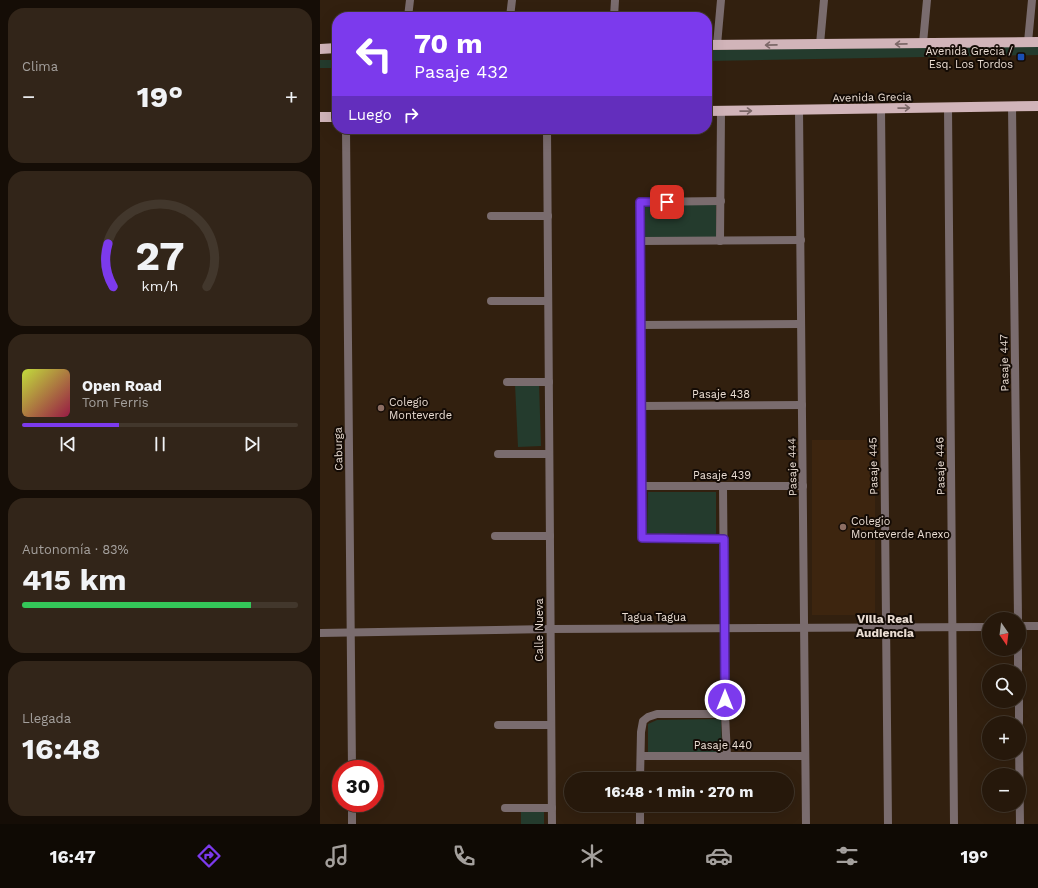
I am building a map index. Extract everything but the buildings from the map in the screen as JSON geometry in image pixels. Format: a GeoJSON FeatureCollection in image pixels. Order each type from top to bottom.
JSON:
{"type":"FeatureCollection","features":[{"type":"Feature","properties":{"kind":"main road"},"geometry":{"type":"LineString","coordinates":[[712,45],[1033,42]]}},
{"type":"Feature","properties":{"kind":"main road"},"geometry":{"type":"LineString","coordinates":[[320,49],[332,48]]}},
{"type":"Feature","properties":{"kind":"main road","name":"Avenida Grecia"},"geometry":{"type":"LineString","coordinates":[[712,111],[1038,106]]}},
{"type":"Feature","properties":{"kind":"main road"},"geometry":{"type":"LineString","coordinates":[[320,117],[332,117]]}},
{"type":"Feature","properties":{"kind":"street"},"geometry":{"type":"LineString","coordinates":[[409,12],[410,0]]}},
{"type":"Feature","properties":{"kind":"street"},"geometry":{"type":"LineString","coordinates":[[511,12],[512,0]]}},
{"type":"Feature","properties":{"kind":"street"},"geometry":{"type":"LineString","coordinates":[[614,12],[615,0]]}},
{"type":"Feature","properties":{"kind":"street"},"geometry":{"type":"LineString","coordinates":[[712,45],[720,0]]}},
{"type":"Feature","properties":{"kind":"street"},"geometry":{"type":"LineString","coordinates":[[820,44],[824,0]]}},
{"type":"Feature","properties":{"kind":"street"},"geometry":{"type":"LineString","coordinates":[[923,43],[927,0]]}},
{"type":"Feature","properties":{"kind":"street"},"geometry":{"type":"LineString","coordinates":[[1032,0],[1033,42]]}},
{"type":"Feature","properties":{"kind":"street","name":"Pasaje 447"},"geometry":{"type":"LineString","coordinates":[[1012,106],[1018,612]]}},
{"type":"Feature","properties":{"kind":"street","name":"Pasaje 446"},"geometry":{"type":"LineString","coordinates":[[948,107],[954,824]]}},
{"type":"Feature","properties":{"kind":"street","name":"Pasaje 445"},"geometry":{"type":"LineString","coordinates":[[881,108],[888,824]]}},
{"type":"Feature","properties":{"kind":"street","name":"Pasaje 444"},"geometry":{"type":"LineString","coordinates":[[799,110],[806,824]]}},
{"type":"Feature","properties":{"kind":"street"},"geometry":{"type":"LineString","coordinates":[[720,241],[721,111]]}},
{"type":"Feature","properties":{"kind":"street","name":"Caburga"},"geometry":{"type":"LineString","coordinates":[[346,134],[352,760]]}},
{"type":"Feature","properties":{"kind":"street","name":"Calle Nueva"},"geometry":{"type":"LineString","coordinates":[[547,134],[552,824]]}},
{"type":"Feature","properties":{"kind":"street"},"geometry":{"type":"LineString","coordinates":[[721,202],[640,202],[641,486],[642,538],[724,539]]}},
{"type":"Feature","properties":{"kind":"street"},"geometry":{"type":"LineString","coordinates":[[491,216],[548,216]]}},
{"type":"Feature","properties":{"kind":"street"},"geometry":{"type":"LineString","coordinates":[[640,241],[801,240]]}},
{"type":"Feature","properties":{"kind":"street"},"geometry":{"type":"LineString","coordinates":[[491,301],[548,301]]}},
{"type":"Feature","properties":{"kind":"street"},"geometry":{"type":"LineString","coordinates":[[640,325],[801,324]]}},
{"type":"Feature","properties":{"kind":"street"},"geometry":{"type":"LineString","coordinates":[[508,382],[549,382]]}},
{"type":"Feature","properties":{"kind":"street","name":"Pasaje 438"},"geometry":{"type":"LineString","coordinates":[[641,406],[802,405]]}},
{"type":"Feature","properties":{"kind":"street"},"geometry":{"type":"LineString","coordinates":[[498,454],[549,454]]}},
{"type":"Feature","properties":{"kind":"street","name":"Pasaje 439"},"geometry":{"type":"LineString","coordinates":[[641,486],[803,486]]}},
{"type":"Feature","properties":{"kind":"street"},"geometry":{"type":"LineString","coordinates":[[723,487],[725,714],[727,756]]}},
{"type":"Feature","properties":{"kind":"street"},"geometry":{"type":"LineString","coordinates":[[495,536],[550,536]]}},
{"type":"Feature","properties":{"kind":"street","name":"Tagua Tagua"},"geometry":{"type":"LineString","coordinates":[[320,633],[550,629],[982,626]]}},
{"type":"Feature","properties":{"kind":"street"},"geometry":{"type":"LineString","coordinates":[[1026,626],[1038,626]]}},
{"type":"Feature","properties":{"kind":"street"},"geometry":{"type":"LineString","coordinates":[[640,772],[641,726],[643,721],[648,717],[657,714],[725,714]]}},
{"type":"Feature","properties":{"kind":"street"},"geometry":{"type":"LineString","coordinates":[[498,725],[551,725]]}},
{"type":"Feature","properties":{"kind":"street","name":"Pasaje 440"},"geometry":{"type":"LineString","coordinates":[[641,756],[806,756]]}},
{"type":"Feature","properties":{"kind":"street"},"geometry":{"type":"LineString","coordinates":[[1019,760],[1020,824]]}},
{"type":"Feature","properties":{"kind":"street"},"geometry":{"type":"LineString","coordinates":[[505,808],[552,808]]}},
{"type":"Feature","properties":{"kind":"street"},"geometry":{"type":"LineString","coordinates":[[352,812],[352,824]]}},
{"type":"Feature","properties":{"kind":"street"},"geometry":{"type":"LineString","coordinates":[[640,812],[640,824]]}},
{"type":"Feature","properties":{"kind":"shaded area","name":"Colegio Monteverde Anexo"},"geometry":{"type":"Polygon","coordinates":[[[812,440],[875,440],[875,615],[812,615],[812,440]]]}},
{"type":"Feature","properties":{"kind":"green space"},"geometry":{"type":"Polygon","coordinates":[[[1038,46],[1038,55],[712,61],[712,50],[1038,46]]]}},
{"type":"Feature","properties":{"kind":"green space"},"geometry":{"type":"Polygon","coordinates":[[[320,60],[332,60],[332,68],[320,68],[320,60]]]}},
{"type":"Feature","properties":{"kind":"green space"},"geometry":{"type":"Polygon","coordinates":[[[644,205],[716,205],[716,237],[644,237],[644,205]]]}},
{"type":"Feature","properties":{"kind":"green space"},"geometry":{"type":"Polygon","coordinates":[[[515,384],[539,384],[541,446],[518,447],[515,384]]]}},
{"type":"Feature","properties":{"kind":"green space"},"geometry":{"type":"Polygon","coordinates":[[[648,492],[716,492],[716,534],[647,533],[648,492]]]}},
{"type":"Feature","properties":{"kind":"green space"},"geometry":{"type":"Polygon","coordinates":[[[721,719],[722,752],[648,753],[648,724],[657,720],[721,719]]]}},
{"type":"Feature","properties":{"kind":"green space"},"geometry":{"type":"Polygon","coordinates":[[[521,812],[544,812],[544,824],[521,824],[521,812]]]}},
{"type":"Feature","properties":{"kind":"place","name":"Avenida Grecia / Esq. Los Tordos"},"geometry":{"type":"Point","coordinates":[1021,57]}},
{"type":"Feature","properties":{"kind":"place","name":"Colegio Monteverde"},"geometry":{"type":"Point","coordinates":[381,408]}},
{"type":"Feature","properties":{"kind":"place","name":"Colegio Monteverde Anexo"},"geometry":{"type":"Point","coordinates":[843,527]}},
{"type":"Feature","properties":{"kind":"district","name":"Villa Real Audiencia"},"geometry":{"type":"Point","coordinates":[885,626]}},
{"type":"Feature","properties":{"kind":"route"},"geometry":{"type":"LineString","coordinates":[[667,202],[640,202],[642,538],[724,539],[725,700]]}}]}
